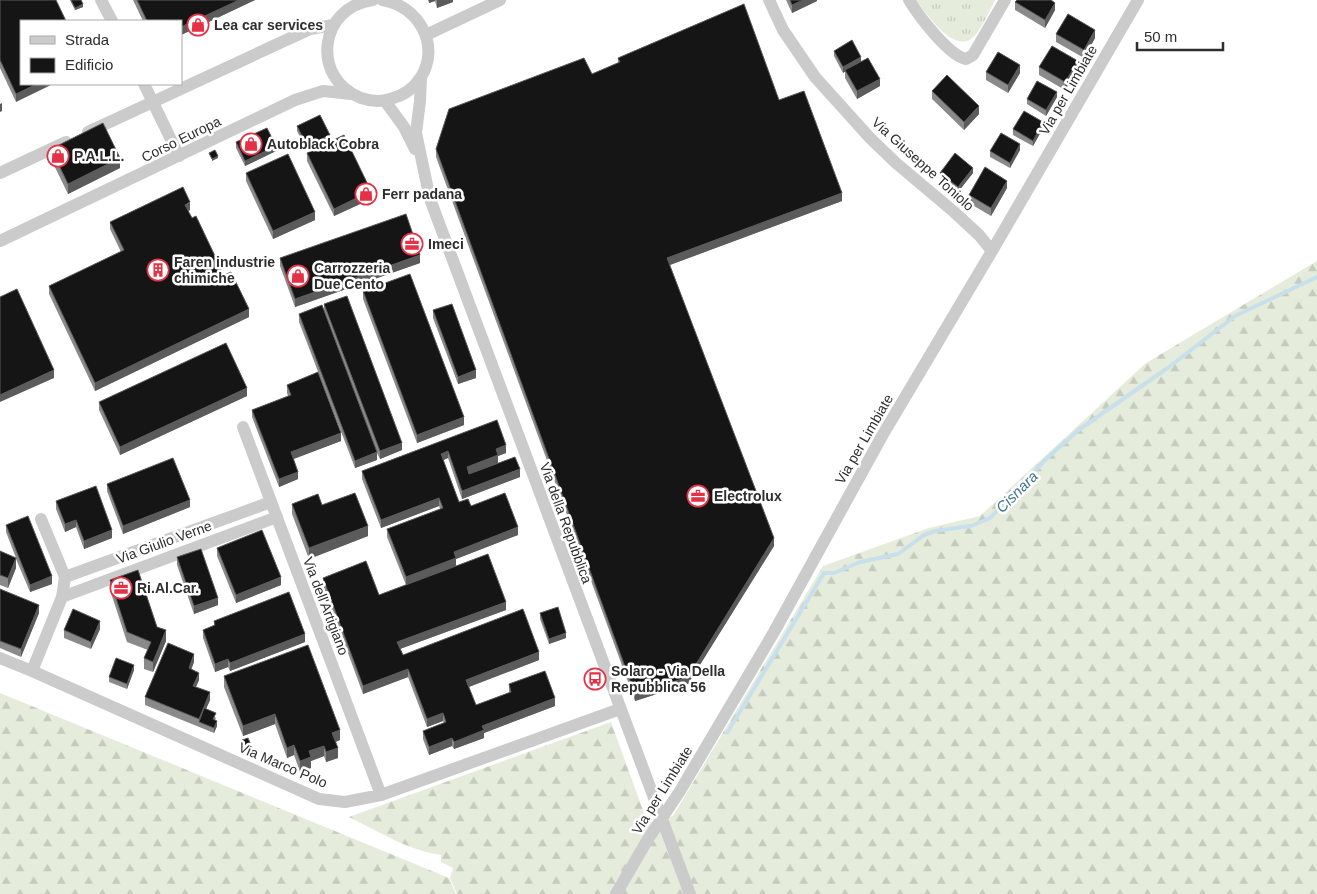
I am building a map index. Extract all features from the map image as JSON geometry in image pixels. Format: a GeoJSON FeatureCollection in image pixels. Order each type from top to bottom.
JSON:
{"type":"FeatureCollection","features":[{"type":"Feature","properties":{"kind":"street"},"geometry":{"type":"LineString","coordinates":[[101,0],[111,20]]}},
{"type":"Feature","properties":{"kind":"street"},"geometry":{"type":"LineString","coordinates":[[343,0],[328,40],[327,56],[335,78],[351,94]]}},
{"type":"Feature","properties":{"kind":"street"},"geometry":{"type":"LineString","coordinates":[[0,174],[152,101],[310,29],[336,20],[351,7],[364,1],[373,0]]}},
{"type":"Feature","properties":{"kind":"street"},"geometry":{"type":"LineString","coordinates":[[388,0],[404,7],[417,18],[426,35],[500,0]]}},
{"type":"Feature","properties":{"kind":"street","name":"Via Giuseppe Toniolo"},"geometry":{"type":"LineString","coordinates":[[769,0],[783,30],[815,77],[896,164],[963,220],[992,251]]}},
{"type":"Feature","properties":{"kind":"street"},"geometry":{"type":"LineString","coordinates":[[909,0],[919,16],[952,52],[959,57],[966,58],[973,55],[1005,0]]}},
{"type":"Feature","properties":{"kind":"street","name":"Via per Limbiate"},"geometry":{"type":"LineString","coordinates":[[616,894],[648,839],[680,791],[774,632],[882,436],[1138,0]]}},
{"type":"Feature","properties":{"kind":"street","name":"Via della Repubblica"},"geometry":{"type":"LineString","coordinates":[[426,35],[428,49],[426,64],[421,77],[416,133],[430,199],[690,894]]}},
{"type":"Feature","properties":{"kind":"street"},"geometry":{"type":"LineString","coordinates":[[385,101],[399,97],[421,77]]}},
{"type":"Feature","properties":{"kind":"street"},"geometry":{"type":"LineString","coordinates":[[144,85],[180,156]]}},
{"type":"Feature","properties":{"kind":"street","name":"Corso Europa"},"geometry":{"type":"LineString","coordinates":[[0,241],[295,100],[323,91],[351,94],[368,100],[385,101]]}},
{"type":"Feature","properties":{"kind":"street","name":"Via della Repubblica"},"geometry":{"type":"LineString","coordinates":[[385,101],[404,127],[421,160]]}},
{"type":"Feature","properties":{"kind":"street","name":"Via dell'Artigiano"},"geometry":{"type":"LineString","coordinates":[[243,427],[381,795]]}},
{"type":"Feature","properties":{"kind":"street","name":"Via Giulio Verne"},"geometry":{"type":"LineString","coordinates":[[65,577],[271,502]]}},
{"type":"Feature","properties":{"kind":"street","name":"Via Giulio Verne"},"geometry":{"type":"LineString","coordinates":[[62,596],[277,516]]}},
{"type":"Feature","properties":{"kind":"street"},"geometry":{"type":"LineString","coordinates":[[32,671],[62,596],[65,577],[40,519]]}},
{"type":"Feature","properties":{"kind":"street","name":"Via Marco Polo"},"geometry":{"type":"LineString","coordinates":[[0,658],[319,799],[345,802],[381,795],[620,709]]}},
{"type":"Feature","properties":{"kind":"green space"},"geometry":{"type":"Polygon","coordinates":[[[916,0],[995,0],[978,32],[971,39],[964,42],[948,36],[940,29],[916,0]]]}},
{"type":"Feature","properties":{"kind":"green space"},"geometry":{"type":"Polygon","coordinates":[[[1317,261],[1317,894],[457,894],[450,878],[453,868],[441,862],[441,855],[406,845],[349,817],[611,722],[648,824],[673,816],[823,566],[929,528],[980,516],[1146,363],[1317,261]]]}},
{"type":"Feature","properties":{"kind":"green space"},"geometry":{"type":"Polygon","coordinates":[[[0,693],[449,878],[456,894],[0,894],[0,693]]]}},
{"type":"Feature","properties":{"kind":"building"},"geometry":{"type":"Polygon","coordinates":[[[0,0],[56,0],[66,20],[20,20],[20,85],[35,85],[16,94],[0,60],[0,0]]]}},
{"type":"Feature","properties":{"kind":"building"},"geometry":{"type":"Polygon","coordinates":[[[71,0],[81,0],[83,4],[75,8],[71,0]]]}},
{"type":"Feature","properties":{"kind":"building"},"geometry":{"type":"Polygon","coordinates":[[[137,0],[239,0],[182,27],[182,20],[147,20],[137,0]]]}},
{"type":"Feature","properties":{"kind":"building"},"geometry":{"type":"Polygon","coordinates":[[[790,0],[803,0],[792,5],[790,0]]]}},
{"type":"Feature","properties":{"kind":"building"},"geometry":{"type":"Polygon","coordinates":[[[1017,0],[1051,0],[1055,3],[1045,20],[1015,2],[1017,0]]]}},
{"type":"Feature","properties":{"kind":"building"},"geometry":{"type":"Polygon","coordinates":[[[744,4],[779,100],[804,91],[842,193],[667,258],[774,538],[688,677],[635,694],[436,149],[449,109],[584,58],[592,74],[620,62],[618,58],[744,4]]]}},
{"type":"Feature","properties":{"kind":"building"},"geometry":{"type":"Polygon","coordinates":[[[1068,14],[1095,30],[1084,50],[1056,34],[1068,14]]]}},
{"type":"Feature","properties":{"kind":"building"},"geometry":{"type":"Polygon","coordinates":[[[852,40],[861,57],[843,67],[834,51],[852,40]]]}},
{"type":"Feature","properties":{"kind":"building"},"geometry":{"type":"Polygon","coordinates":[[[1052,46],[1078,61],[1065,82],[1039,67],[1052,46]]]}},
{"type":"Feature","properties":{"kind":"building"},"geometry":{"type":"Polygon","coordinates":[[[998,52],[1020,65],[1008,85],[986,72],[998,52]]]}},
{"type":"Feature","properties":{"kind":"building"},"geometry":{"type":"Polygon","coordinates":[[[868,58],[880,79],[857,91],[845,70],[868,58]]]}},
{"type":"Feature","properties":{"kind":"building"},"geometry":{"type":"Polygon","coordinates":[[[947,75],[979,106],[964,122],[932,91],[947,75]]]}},
{"type":"Feature","properties":{"kind":"building"},"geometry":{"type":"Polygon","coordinates":[[[1037,81],[1057,92],[1046,110],[1027,99],[1037,81]]]}},
{"type":"Feature","properties":{"kind":"building"},"geometry":{"type":"Polygon","coordinates":[[[1024,111],[1043,122],[1033,141],[1013,129],[1024,111]]]}},
{"type":"Feature","properties":{"kind":"building"},"geometry":{"type":"Polygon","coordinates":[[[320,115],[330,135],[307,146],[297,126],[320,115]]]}},
{"type":"Feature","properties":{"kind":"building"},"geometry":{"type":"Polygon","coordinates":[[[103,123],[120,158],[68,184],[51,149],[103,123]]]}},
{"type":"Feature","properties":{"kind":"building"},"geometry":{"type":"Polygon","coordinates":[[[267,128],[276,146],[245,161],[236,142],[267,128]]]}},
{"type":"Feature","properties":{"kind":"building"},"geometry":{"type":"Polygon","coordinates":[[[1001,133],[1020,144],[1010,163],[990,151],[1001,133]]]}},
{"type":"Feature","properties":{"kind":"building"},"geometry":{"type":"Polygon","coordinates":[[[344,135],[371,191],[334,209],[307,153],[344,135]]]}},
{"type":"Feature","properties":{"kind":"building"},"geometry":{"type":"Polygon","coordinates":[[[215,150],[218,156],[212,159],[209,153],[215,150]]]}},
{"type":"Feature","properties":{"kind":"building"},"geometry":{"type":"Polygon","coordinates":[[[955,153],[973,168],[958,187],[940,173],[955,153]]]}},
{"type":"Feature","properties":{"kind":"building"},"geometry":{"type":"Polygon","coordinates":[[[288,154],[315,212],[273,231],[246,173],[288,154]]]}},
{"type":"Feature","properties":{"kind":"building"},"geometry":{"type":"Polygon","coordinates":[[[985,167],[1007,181],[991,208],[969,195],[985,167]]]}},
{"type":"Feature","properties":{"kind":"building","name":"Faren industrie chimiche"},"geometry":{"type":"Polygon","coordinates":[[[183,187],[190,202],[185,205],[192,218],[196,216],[224,275],[231,272],[249,309],[95,383],[49,286],[124,250],[110,222],[183,187]]]}},
{"type":"Feature","properties":{"kind":"building"},"geometry":{"type":"Polygon","coordinates":[[[406,214],[420,255],[295,299],[280,258],[406,214]]]}},
{"type":"Feature","properties":{"kind":"building"},"geometry":{"type":"Polygon","coordinates":[[[410,274],[464,417],[417,435],[363,291],[410,274]]]}},
{"type":"Feature","properties":{"kind":"building"},"geometry":{"type":"Polygon","coordinates":[[[17,289],[54,370],[0,395],[0,297],[17,289]]]}},
{"type":"Feature","properties":{"kind":"building"},"geometry":{"type":"Polygon","coordinates":[[[347,296],[402,443],[380,451],[324,304],[347,296]]]}},
{"type":"Feature","properties":{"kind":"building"},"geometry":{"type":"Polygon","coordinates":[[[452,304],[476,370],[458,377],[433,310],[452,304]]]}},
{"type":"Feature","properties":{"kind":"building"},"geometry":{"type":"Polygon","coordinates":[[[322,305],[377,452],[355,461],[299,314],[322,305]]]}},
{"type":"Feature","properties":{"kind":"building"},"geometry":{"type":"Polygon","coordinates":[[[226,343],[247,388],[120,447],[99,402],[226,343]]]}},
{"type":"Feature","properties":{"kind":"building"},"geometry":{"type":"Polygon","coordinates":[[[318,372],[341,433],[291,452],[298,472],[279,479],[252,410],[291,395],[287,385],[318,372]]]}},
{"type":"Feature","properties":{"kind":"building"},"geometry":{"type":"Polygon","coordinates":[[[497,420],[506,445],[496,449],[498,455],[467,467],[469,474],[515,457],[520,469],[462,491],[448,451],[441,454],[459,502],[468,499],[471,506],[505,493],[518,527],[454,552],[456,558],[406,577],[387,529],[443,508],[439,498],[381,520],[362,471],[497,420]]]}},
{"type":"Feature","properties":{"kind":"building"},"geometry":{"type":"Polygon","coordinates":[[[173,458],[190,500],[123,526],[107,484],[173,458]]]}},
{"type":"Feature","properties":{"kind":"building"},"geometry":{"type":"Polygon","coordinates":[[[96,486],[112,530],[84,541],[76,520],[65,524],[56,501],[96,486]]]}},
{"type":"Feature","properties":{"kind":"building"},"geometry":{"type":"Polygon","coordinates":[[[355,493],[368,526],[309,548],[292,504],[318,494],[322,505],[355,493]]]}},
{"type":"Feature","properties":{"kind":"building"},"geometry":{"type":"Polygon","coordinates":[[[28,516],[52,576],[30,585],[6,525],[28,516]]]}},
{"type":"Feature","properties":{"kind":"building"},"geometry":{"type":"Polygon","coordinates":[[[262,530],[281,577],[236,595],[217,548],[262,530]]]}},
{"type":"Feature","properties":{"kind":"building"},"geometry":{"type":"Polygon","coordinates":[[[201,549],[218,598],[194,606],[177,557],[201,549]]]}},
{"type":"Feature","properties":{"kind":"building"},"geometry":{"type":"Polygon","coordinates":[[[0,551],[16,558],[8,578],[0,575],[0,551]]]}},
{"type":"Feature","properties":{"kind":"building"},"geometry":{"type":"Polygon","coordinates":[[[488,554],[506,602],[397,642],[403,655],[523,609],[539,652],[466,680],[476,705],[511,692],[509,684],[545,671],[555,698],[482,726],[484,730],[454,742],[452,738],[429,747],[423,731],[446,722],[443,713],[427,719],[408,669],[363,686],[323,578],[366,561],[379,595],[488,554]]]}},
{"type":"Feature","properties":{"kind":"building"},"geometry":{"type":"Polygon","coordinates":[[[138,570],[157,627],[166,630],[153,662],[144,658],[151,642],[127,632],[110,580],[138,570]]]}},
{"type":"Feature","properties":{"kind":"building"},"geometry":{"type":"Polygon","coordinates":[[[0,589],[39,605],[21,649],[0,641],[0,589]]]}},
{"type":"Feature","properties":{"kind":"building"},"geometry":{"type":"Polygon","coordinates":[[[289,592],[305,634],[230,663],[228,659],[215,664],[203,630],[215,625],[214,621],[289,592]]]}},
{"type":"Feature","properties":{"kind":"building"},"geometry":{"type":"Polygon","coordinates":[[[558,607],[566,633],[549,639],[540,613],[558,607]]]}},
{"type":"Feature","properties":{"kind":"building"},"geometry":{"type":"Polygon","coordinates":[[[73,609],[100,621],[91,642],[64,630],[73,609]]]}},
{"type":"Feature","properties":{"kind":"building"},"geometry":{"type":"Polygon","coordinates":[[[168,643],[194,654],[189,668],[199,673],[193,686],[210,692],[199,719],[145,697],[168,643]]]}},
{"type":"Feature","properties":{"kind":"building"},"geometry":{"type":"Polygon","coordinates":[[[308,645],[340,730],[332,733],[338,748],[326,752],[324,746],[309,751],[311,757],[300,761],[294,745],[287,748],[275,714],[243,726],[224,676],[308,645]]]}},
{"type":"Feature","properties":{"kind":"building"},"geometry":{"type":"Polygon","coordinates":[[[116,658],[134,665],[127,684],[109,677],[116,658]]]}},
{"type":"Feature","properties":{"kind":"building"},"geometry":{"type":"Polygon","coordinates":[[[204,708],[216,713],[213,719],[217,721],[214,728],[199,722],[204,708]]]}},
{"type":"Feature","properties":{"kind":"building"},"geometry":{"type":"Polygon","coordinates":[[[248,738],[253,750],[246,753],[242,740],[248,738]]]}},
{"type":"Feature","properties":{"kind":"waterway","name":"Cisnara"},"geometry":{"type":"LineString","coordinates":[[727,733],[824,573],[834,573],[860,562],[898,554],[924,535],[935,531],[971,526],[990,518],[1046,459],[1080,429],[1169,367],[1235,316],[1317,277]]}},
{"type":"Feature","properties":{"kind":"place","name":"Lea car services"},"geometry":{"type":"Point","coordinates":[198,25]}},
{"type":"Feature","properties":{"kind":"place","name":"Autoblack Cobra"},"geometry":{"type":"Point","coordinates":[251,144]}},
{"type":"Feature","properties":{"kind":"place","name":"P.A.L.L."},"geometry":{"type":"Point","coordinates":[58,156]}},
{"type":"Feature","properties":{"kind":"place","name":"Ferr padana"},"geometry":{"type":"Point","coordinates":[366,194]}},
{"type":"Feature","properties":{"kind":"place","name":"Imeci"},"geometry":{"type":"Point","coordinates":[412,244]}},
{"type":"Feature","properties":{"kind":"place","name":"Faren industrie chimiche"},"geometry":{"type":"Point","coordinates":[158,270]}},
{"type":"Feature","properties":{"kind":"place","name":"Carrozzeria Due Cento"},"geometry":{"type":"Point","coordinates":[298,276]}},
{"type":"Feature","properties":{"kind":"place","name":"Electrolux"},"geometry":{"type":"Point","coordinates":[698,496]}},
{"type":"Feature","properties":{"kind":"place","name":"Ri.Al.Car."},"geometry":{"type":"Point","coordinates":[121,588]}},
{"type":"Feature","properties":{"kind":"place","name":"Solaro - Via Della Repubblica 56"},"geometry":{"type":"Point","coordinates":[595,679]}}]}
